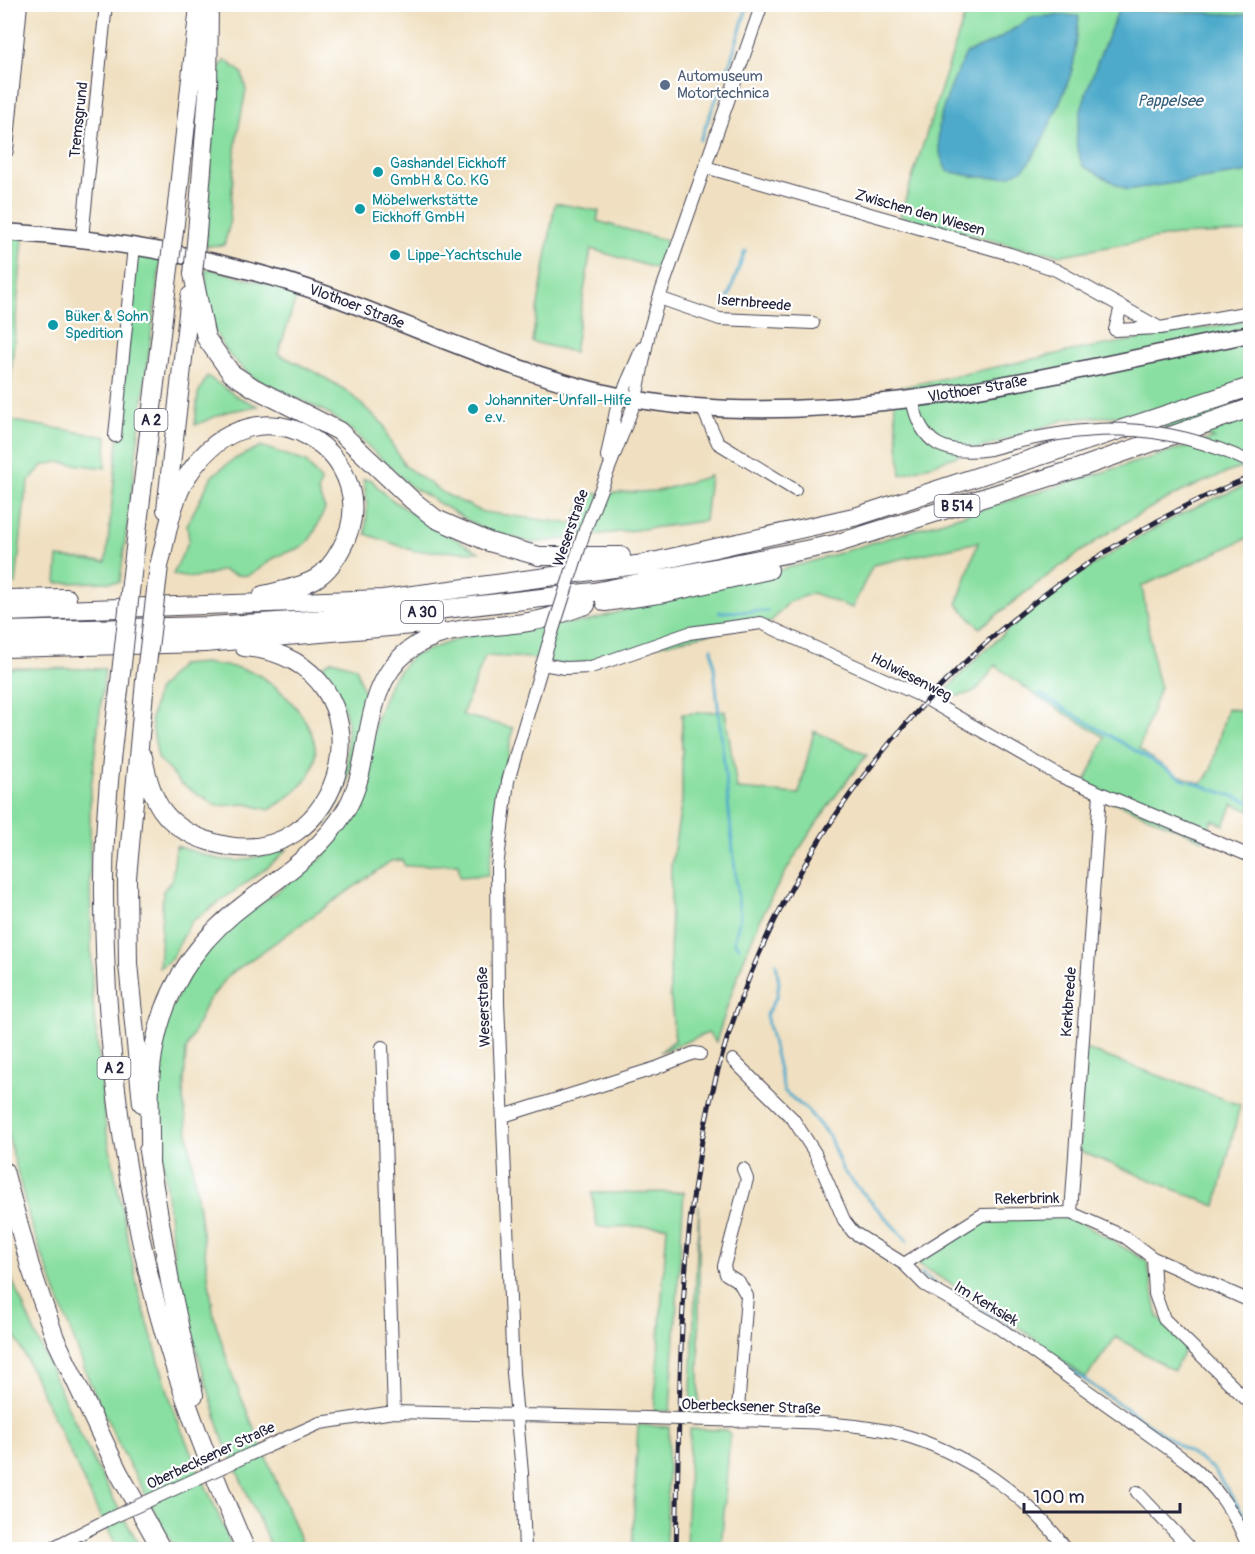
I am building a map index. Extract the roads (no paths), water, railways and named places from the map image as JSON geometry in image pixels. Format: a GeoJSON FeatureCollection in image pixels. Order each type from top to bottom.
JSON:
{"type":"FeatureCollection","features":[{"type":"Feature","properties":{"kind":"highway"},"geometry":{"type":"LineString","coordinates":[[4,24],[8,4]]}},
{"type":"Feature","properties":{"kind":"highway"},"geometry":{"type":"LineString","coordinates":[[4,150],[18,4]]}},
{"type":"Feature","properties":{"kind":"highway","name":"A 2"},"geometry":{"type":"LineString","coordinates":[[199,4],[199,92],[175,223],[168,276],[109,780],[104,878],[105,960],[120,1116],[149,1276],[202,1444],[246,1550]]}},
{"type":"Feature","properties":{"kind":"highway"},"geometry":{"type":"LineString","coordinates":[[202,1444],[191,1370],[170,1282],[150,1163],[128,964],[128,878],[140,722],[197,232],[199,92],[209,4]]}},
{"type":"Feature","properties":{"kind":"highway"},"geometry":{"type":"LineString","coordinates":[[193,274],[206,338],[231,373],[254,388],[339,431],[412,500],[436,519],[489,542],[539,556],[621,556]]}},
{"type":"Feature","properties":{"kind":"highway","name":"B 514"},"geometry":{"type":"LineString","coordinates":[[858,516],[1251,387]]}},
{"type":"Feature","properties":{"kind":"highway","name":"B 514"},"geometry":{"type":"LineString","coordinates":[[835,544],[1080,468],[1251,408]]}},
{"type":"Feature","properties":{"kind":"highway"},"geometry":{"type":"LineString","coordinates":[[159,566],[175,505],[187,477],[204,453],[224,436],[249,427],[276,425],[305,433],[326,449],[340,466],[350,489],[352,513],[348,538],[334,562],[316,579],[263,595]]}},
{"type":"Feature","properties":{"kind":"highway"},"geometry":{"type":"LineString","coordinates":[[4,599],[263,595],[354,591],[621,556],[790,522],[858,516]]}},
{"type":"Feature","properties":{"kind":"highway","name":"A 30"},"geometry":{"type":"LineString","coordinates":[[4,612],[383,599],[644,564],[858,516]]}},
{"type":"Feature","properties":{"kind":"highway"},"geometry":{"type":"LineString","coordinates":[[4,648],[205,643],[396,627],[586,604],[665,593],[776,569],[835,544]]}},
{"type":"Feature","properties":{"kind":"highway","name":"A 30"},"geometry":{"type":"LineString","coordinates":[[4,631],[210,626],[393,615],[594,592],[835,544]]}},
{"type":"Feature","properties":{"kind":"highway"},"geometry":{"type":"LineString","coordinates":[[150,1163],[152,1056],[162,1013],[176,981],[213,932],[234,912],[300,862],[333,829],[348,807],[356,786],[376,696],[389,670],[408,651],[428,638],[452,630],[535,621],[586,604]]}},
{"type":"Feature","properties":{"kind":"highway"},"geometry":{"type":"LineString","coordinates":[[140,722],[148,787],[167,818],[186,832],[226,847],[244,848],[264,845],[290,835],[310,820],[328,798],[339,770],[341,755],[341,739],[335,712],[324,689],[308,670],[281,655],[254,648],[205,643]]}},
{"type":"Feature","properties":{"kind":"highway"},"geometry":{"type":"LineString","coordinates":[[4,1171],[30,1266],[56,1338],[119,1473],[162,1550]]}},
{"type":"Feature","properties":{"kind":"highway"},"geometry":{"type":"LineString","coordinates":[[4,1214],[30,1266]]}},
{"type":"Feature","properties":{"kind":"main road","name":"Vlothoer Straße"},"geometry":{"type":"LineString","coordinates":[[4,232],[82,238],[210,261],[322,293],[524,370],[628,398],[702,407],[813,407],[912,398],[1251,334]]}},
{"type":"Feature","properties":{"kind":"street","name":"Tremsgrund"},"geometry":{"type":"LineString","coordinates":[[82,238],[106,4]]}},
{"type":"Feature","properties":{"kind":"street","name":"Weserstraße"},"geometry":{"type":"LineString","coordinates":[[525,1550],[522,1473],[516,1415],[498,1002],[497,867],[508,781],[542,664],[603,478],[611,428],[628,398],[659,298],[762,4]]}},
{"type":"Feature","properties":{"kind":"street","name":"Zwischen den Wiesen"},"geometry":{"type":"LineString","coordinates":[[705,167],[1010,254],[1056,270],[1160,328]]}},
{"type":"Feature","properties":{"kind":"street"},"geometry":{"type":"LineString","coordinates":[[115,436],[134,246]]}},
{"type":"Feature","properties":{"kind":"street","name":"Isernbreede"},"geometry":{"type":"LineString","coordinates":[[659,298],[720,319],[813,323]]}},
{"type":"Feature","properties":{"kind":"street"},"geometry":{"type":"LineString","coordinates":[[1120,306],[1115,330],[1160,328],[1251,312]]}},
{"type":"Feature","properties":{"kind":"street"},"geometry":{"type":"LineString","coordinates":[[912,398],[919,425],[928,438],[943,448],[968,452],[990,449],[1047,434],[1123,429],[1194,440],[1251,462]]}},
{"type":"Feature","properties":{"kind":"street"},"geometry":{"type":"LineString","coordinates":[[702,407],[718,443],[795,490]]}},
{"type":"Feature","properties":{"kind":"street","name":"Holwiesenweg"},"geometry":{"type":"LineString","coordinates":[[542,664],[565,668],[591,667],[689,633],[761,623],[921,696],[1060,776],[1251,856]]}},
{"type":"Feature","properties":{"kind":"street","name":"Kerkbreede"},"geometry":{"type":"LineString","coordinates":[[1071,1213],[1100,794]]}},
{"type":"Feature","properties":{"kind":"street"},"geometry":{"type":"LineString","coordinates":[[382,1047],[394,1412]]}},
{"type":"Feature","properties":{"kind":"street"},"geometry":{"type":"LineString","coordinates":[[503,1116],[656,1068],[694,1053],[700,1054]]}},
{"type":"Feature","properties":{"kind":"street","name":"Im Kerksiek"},"geometry":{"type":"LineString","coordinates":[[733,1060],[793,1119],[815,1153],[844,1220],[853,1232],[904,1264],[925,1285],[995,1325],[1209,1479],[1238,1522],[1249,1545]]}},
{"type":"Feature","properties":{"kind":"street"},"geometry":{"type":"LineString","coordinates":[[737,1421],[747,1296],[739,1282],[726,1274],[724,1266],[747,1179],[743,1169]]}},
{"type":"Feature","properties":{"kind":"street","name":"Rekerbrink"},"geometry":{"type":"LineString","coordinates":[[904,1264],[982,1215],[1071,1213],[1125,1238],[1153,1258],[1251,1301]]}},
{"type":"Feature","properties":{"kind":"street"},"geometry":{"type":"LineString","coordinates":[[1153,1258],[1155,1294],[1164,1319],[1251,1402]]}},
{"type":"Feature","properties":{"kind":"street","name":"Oberbecksener Straße"},"geometry":{"type":"LineString","coordinates":[[48,1550],[111,1518],[320,1423],[394,1412],[831,1425],[900,1434],[984,1470],[1049,1525],[1067,1550]]}},
{"type":"Feature","properties":{"kind":"street"},"geometry":{"type":"LineString","coordinates":[[1137,1492],[1192,1550]]}},
{"type":"Feature","properties":{"kind":"water","name":"Pappelsee"},"geometry":{"type":"Polygon","coordinates":[[[1119,9],[1250,15],[1250,172],[1127,190],[1083,166],[1077,148],[1080,117],[1091,78],[1119,9]]]}},
{"type":"Feature","properties":{"kind":"water"},"geometry":{"type":"Polygon","coordinates":[[[1079,16],[1073,66],[1052,120],[1029,162],[1015,174],[996,178],[976,177],[947,171],[938,141],[939,126],[947,96],[966,53],[995,41],[1032,17],[1079,16]]]}},
{"type":"Feature","properties":{"kind":"waterway"},"geometry":{"type":"LineString","coordinates":[[726,76],[748,4]]}},
{"type":"Feature","properties":{"kind":"waterway"},"geometry":{"type":"LineString","coordinates":[[700,140],[721,87]]}},
{"type":"Feature","properties":{"kind":"waterway"},"geometry":{"type":"LineString","coordinates":[[725,306],[745,251]]}},
{"type":"Feature","properties":{"kind":"waterway"},"geometry":{"type":"LineString","coordinates":[[719,612],[768,611]]}},
{"type":"Feature","properties":{"kind":"waterway"},"geometry":{"type":"LineString","coordinates":[[712,648],[740,917],[734,942],[739,947]]}},
{"type":"Feature","properties":{"kind":"waterway"},"geometry":{"type":"LineString","coordinates":[[1039,694],[1187,781]]}},
{"type":"Feature","properties":{"kind":"waterway"},"geometry":{"type":"LineString","coordinates":[[1191,782],[1250,802]]}},
{"type":"Feature","properties":{"kind":"waterway"},"geometry":{"type":"LineString","coordinates":[[776,963],[779,983],[777,996],[766,1015],[784,1091],[808,1111],[829,1136],[843,1171],[907,1241]]}},
{"type":"Feature","properties":{"kind":"waterway"},"geometry":{"type":"LineString","coordinates":[[921,1273],[937,1285]]}},
{"type":"Feature","properties":{"kind":"waterway"},"geometry":{"type":"LineString","coordinates":[[977,1308],[1005,1321],[1010,1328],[1213,1469],[1243,1513],[1249,1529]]}},
{"type":"Feature","properties":{"kind":"railway"},"geometry":{"type":"LineString","coordinates":[[676,1550],[681,1339],[695,1182],[704,1130],[732,1023],[775,921],[829,825],[896,736],[972,656],[1057,585],[1150,525],[1250,477]]}},
{"type":"Feature","properties":{"kind":"place","name":"Automuseum Motortechnica"},"geometry":{"type":"Point","coordinates":[665,85]}},
{"type":"Feature","properties":{"kind":"place","name":"Gashandel Eickhoff GmbH & Co. KG"},"geometry":{"type":"Point","coordinates":[378,172]}},
{"type":"Feature","properties":{"kind":"place","name":"Möbelwerkstätte Eickhoff GmbH"},"geometry":{"type":"Point","coordinates":[360,209]}},
{"type":"Feature","properties":{"kind":"place","name":"Lippe-Yachtschule"},"geometry":{"type":"Point","coordinates":[395,255]}},
{"type":"Feature","properties":{"kind":"place","name":"Büker & Sohn Spedition"},"geometry":{"type":"Point","coordinates":[53,325]}},
{"type":"Feature","properties":{"kind":"place","name":"Johanniter-Unfall-Hilfe e.v."},"geometry":{"type":"Point","coordinates":[473,409]}}]}
